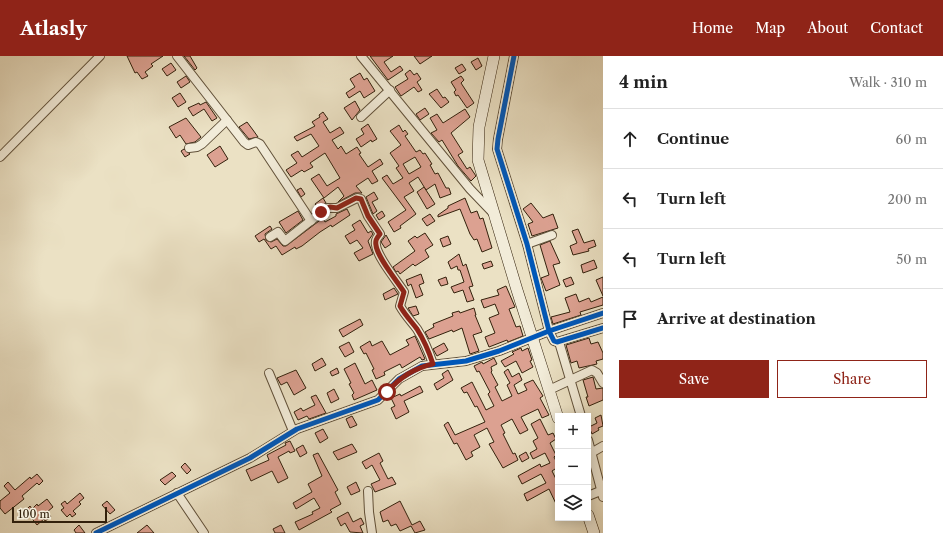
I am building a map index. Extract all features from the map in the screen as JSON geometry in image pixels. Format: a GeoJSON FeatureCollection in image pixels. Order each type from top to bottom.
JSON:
{"type":"FeatureCollection","features":[{"type":"Feature","properties":{"kind":"main road"},"geometry":{"type":"LineString","coordinates":[[494,56],[483,104],[477,144],[478,160],[533,338],[552,389],[557,413]]}},
{"type":"Feature","properties":{"kind":"main road"},"geometry":{"type":"LineString","coordinates":[[590,521],[594,533]]}},
{"type":"Feature","properties":{"kind":"street"},"geometry":{"type":"LineString","coordinates":[[0,157],[100,56]]}},
{"type":"Feature","properties":{"kind":"street"},"geometry":{"type":"LineString","coordinates":[[178,56],[248,145],[256,142],[260,144],[311,221]]}},
{"type":"Feature","properties":{"kind":"street"},"geometry":{"type":"LineString","coordinates":[[361,56],[470,189],[495,215]]}},
{"type":"Feature","properties":{"kind":"street"},"geometry":{"type":"LineString","coordinates":[[514,56],[498,140],[498,149],[527,244],[552,336],[580,413]]}},
{"type":"Feature","properties":{"kind":"street"},"geometry":{"type":"LineString","coordinates":[[361,117],[390,90]]}},
{"type":"Feature","properties":{"kind":"street"},"geometry":{"type":"LineString","coordinates":[[189,148],[197,147],[227,120]]}},
{"type":"Feature","properties":{"kind":"street"},"geometry":{"type":"LineString","coordinates":[[270,237],[278,232],[285,241],[327,208],[337,208],[356,198],[361,199],[368,216],[380,234],[376,239],[376,246],[379,254],[404,292],[400,306],[427,348],[433,364]]}},
{"type":"Feature","properties":{"kind":"street"},"geometry":{"type":"LineString","coordinates":[[527,244],[552,235]]}},
{"type":"Feature","properties":{"kind":"street"},"geometry":{"type":"LineString","coordinates":[[552,336],[603,313]]}},
{"type":"Feature","properties":{"kind":"street"},"geometry":{"type":"LineString","coordinates":[[96,533],[250,458],[293,430],[378,400],[399,379],[422,366],[466,361],[499,351],[533,338],[603,328]]}},
{"type":"Feature","properties":{"kind":"street"},"geometry":{"type":"LineString","coordinates":[[552,389],[570,382],[592,370],[597,373],[603,383]]}},
{"type":"Feature","properties":{"kind":"street"},"geometry":{"type":"LineString","coordinates":[[269,373],[293,430]]}},
{"type":"Feature","properties":{"kind":"street"},"geometry":{"type":"LineString","coordinates":[[591,495],[602,492],[591,453],[603,446]]}},
{"type":"Feature","properties":{"kind":"street"},"geometry":{"type":"LineString","coordinates":[[368,491],[372,533]]}},
{"type":"Feature","properties":{"kind":"street"},"geometry":{"type":"LineString","coordinates":[[177,493],[204,533]]}},
{"type":"Feature","properties":{"kind":"building"},"geometry":{"type":"Polygon","coordinates":[[[127,56],[163,56],[151,64],[153,66],[145,72],[148,76],[142,79],[137,72],[135,73],[127,56]]]}},
{"type":"Feature","properties":{"kind":"building"},"geometry":{"type":"Polygon","coordinates":[[[184,56],[190,56],[197,68],[195,70],[184,56]]]}},
{"type":"Feature","properties":{"kind":"building"},"geometry":{"type":"Polygon","coordinates":[[[370,56],[393,56],[384,62],[391,72],[400,66],[403,70],[388,80],[370,56]]]}},
{"type":"Feature","properties":{"kind":"building"},"geometry":{"type":"Polygon","coordinates":[[[414,56],[432,56],[420,64],[414,56]]]}},
{"type":"Feature","properties":{"kind":"building"},"geometry":{"type":"Polygon","coordinates":[[[478,58],[482,66],[476,70],[471,62],[478,58]]]}},
{"type":"Feature","properties":{"kind":"building"},"geometry":{"type":"Polygon","coordinates":[[[171,63],[176,70],[167,76],[162,69],[171,63]]]}},
{"type":"Feature","properties":{"kind":"building"},"geometry":{"type":"Polygon","coordinates":[[[462,64],[466,70],[459,74],[455,68],[462,64]]]}},
{"type":"Feature","properties":{"kind":"building"},"geometry":{"type":"Polygon","coordinates":[[[410,70],[414,75],[417,73],[421,79],[417,82],[422,90],[418,92],[414,87],[401,96],[395,87],[408,79],[405,74],[410,70]]]}},
{"type":"Feature","properties":{"kind":"building"},"geometry":{"type":"Polygon","coordinates":[[[360,73],[364,80],[367,78],[375,91],[364,98],[360,91],[349,98],[346,93],[355,87],[350,79],[360,73]]]}},
{"type":"Feature","properties":{"kind":"building"},"geometry":{"type":"Polygon","coordinates":[[[186,76],[190,82],[181,88],[177,82],[186,76]]]}},
{"type":"Feature","properties":{"kind":"building"},"geometry":{"type":"Polygon","coordinates":[[[461,76],[464,80],[461,83],[474,103],[467,108],[458,95],[456,96],[454,92],[456,90],[451,82],[461,76]]]}},
{"type":"Feature","properties":{"kind":"building"},"geometry":{"type":"Polygon","coordinates":[[[437,89],[443,98],[445,97],[449,102],[441,108],[429,94],[437,89]]]}},
{"type":"Feature","properties":{"kind":"building"},"geometry":{"type":"Polygon","coordinates":[[[180,93],[186,102],[178,107],[172,98],[180,93]]]}},
{"type":"Feature","properties":{"kind":"building"},"geometry":{"type":"Polygon","coordinates":[[[355,101],[360,110],[352,120],[344,108],[355,101]]]}},
{"type":"Feature","properties":{"kind":"building"},"geometry":{"type":"Polygon","coordinates":[[[206,102],[217,118],[212,121],[204,109],[193,116],[188,108],[199,103],[200,105],[206,102]]]}},
{"type":"Feature","properties":{"kind":"building"},"geometry":{"type":"Polygon","coordinates":[[[425,108],[429,114],[420,120],[416,114],[425,108]]]}},
{"type":"Feature","properties":{"kind":"building"},"geometry":{"type":"Polygon","coordinates":[[[465,109],[470,117],[451,133],[463,152],[458,155],[467,169],[470,167],[476,176],[471,181],[458,166],[442,140],[439,142],[431,133],[437,130],[430,118],[437,114],[443,123],[465,109]]]}},
{"type":"Feature","properties":{"kind":"building"},"geometry":{"type":"Polygon","coordinates":[[[323,112],[328,119],[323,122],[330,133],[340,127],[344,133],[332,140],[338,149],[341,146],[346,154],[357,147],[361,153],[359,154],[368,167],[380,159],[383,164],[372,171],[378,181],[372,184],[368,178],[356,186],[362,193],[355,193],[338,202],[344,196],[338,187],[324,198],[311,179],[319,174],[327,186],[340,178],[325,153],[310,163],[313,167],[304,172],[302,170],[291,177],[286,170],[297,163],[291,155],[298,151],[302,157],[319,146],[311,134],[297,141],[294,137],[315,126],[312,122],[320,117],[319,115],[323,112]]]}},
{"type":"Feature","properties":{"kind":"building"},"geometry":{"type":"Polygon","coordinates":[[[186,118],[201,137],[195,142],[186,144],[180,135],[176,138],[169,127],[186,118]]]}},
{"type":"Feature","properties":{"kind":"building"},"geometry":{"type":"Polygon","coordinates":[[[247,122],[258,137],[249,139],[239,127],[247,122]]]}},
{"type":"Feature","properties":{"kind":"building"},"geometry":{"type":"Polygon","coordinates":[[[368,124],[377,139],[372,142],[371,140],[361,147],[356,139],[364,134],[361,129],[368,124]]]}},
{"type":"Feature","properties":{"kind":"building"},"geometry":{"type":"Polygon","coordinates":[[[399,125],[403,132],[405,130],[408,134],[405,136],[416,152],[420,150],[423,154],[425,153],[432,164],[430,165],[435,174],[438,173],[446,188],[449,188],[451,194],[440,198],[435,184],[426,190],[418,177],[409,183],[414,191],[404,197],[416,214],[400,226],[401,228],[394,232],[388,222],[406,210],[382,178],[387,175],[393,184],[403,178],[396,168],[399,166],[390,153],[401,145],[390,131],[399,125]],[[415,157],[403,164],[409,174],[421,167],[415,157]]]}},
{"type":"Feature","properties":{"kind":"building"},"geometry":{"type":"Polygon","coordinates":[[[220,146],[228,159],[215,167],[207,155],[220,146]]]}},
{"type":"Feature","properties":{"kind":"building"},"geometry":{"type":"Polygon","coordinates":[[[184,149],[190,154],[185,157],[181,151],[184,149]]]}},
{"type":"Feature","properties":{"kind":"building"},"geometry":{"type":"Polygon","coordinates":[[[424,187],[435,204],[427,209],[417,192],[424,187]]]}},
{"type":"Feature","properties":{"kind":"building"},"geometry":{"type":"Polygon","coordinates":[[[301,188],[305,194],[301,197],[297,190],[301,188]]]}},
{"type":"Feature","properties":{"kind":"building"},"geometry":{"type":"Polygon","coordinates":[[[374,192],[378,199],[372,202],[377,211],[373,214],[366,197],[374,192]]]}},
{"type":"Feature","properties":{"kind":"building"},"geometry":{"type":"Polygon","coordinates":[[[323,198],[326,203],[318,208],[315,204],[323,198]]]}},
{"type":"Feature","properties":{"kind":"building"},"geometry":{"type":"Polygon","coordinates":[[[465,198],[471,213],[477,211],[480,219],[483,218],[492,248],[482,252],[477,239],[474,240],[470,234],[460,209],[438,217],[438,215],[448,208],[448,206],[465,198]]]}},
{"type":"Feature","properties":{"kind":"building"},"geometry":{"type":"Polygon","coordinates":[[[531,203],[543,218],[553,214],[558,228],[532,236],[528,224],[533,222],[523,209],[531,203]]]}},
{"type":"Feature","properties":{"kind":"building"},"geometry":{"type":"Polygon","coordinates":[[[347,209],[350,215],[332,227],[331,225],[320,232],[302,246],[296,249],[295,247],[282,255],[276,246],[271,249],[264,239],[259,242],[255,236],[270,226],[272,229],[265,234],[266,240],[271,242],[277,239],[283,246],[286,246],[323,218],[325,222],[336,216],[336,214],[347,209]]]}},
{"type":"Feature","properties":{"kind":"building"},"geometry":{"type":"Polygon","coordinates":[[[298,211],[303,220],[286,233],[279,222],[298,211]]]}},
{"type":"Feature","properties":{"kind":"building"},"geometry":{"type":"Polygon","coordinates":[[[382,211],[385,216],[379,220],[376,215],[382,211]]]}},
{"type":"Feature","properties":{"kind":"building"},"geometry":{"type":"Polygon","coordinates":[[[430,214],[435,221],[427,226],[422,219],[430,214]]]}},
{"type":"Feature","properties":{"kind":"building"},"geometry":{"type":"Polygon","coordinates":[[[360,220],[368,233],[371,231],[373,234],[368,241],[373,254],[359,261],[354,253],[363,248],[357,240],[350,244],[345,236],[355,230],[352,225],[360,220]]]}},
{"type":"Feature","properties":{"kind":"building"},"geometry":{"type":"Polygon","coordinates":[[[578,229],[584,243],[594,240],[596,246],[588,249],[589,251],[573,255],[570,246],[577,243],[572,231],[578,229]]]}},
{"type":"Feature","properties":{"kind":"building"},"geometry":{"type":"Polygon","coordinates":[[[425,233],[433,245],[425,250],[429,257],[415,266],[413,264],[400,274],[398,271],[396,272],[393,267],[415,251],[408,241],[415,236],[417,238],[425,233]]]}},
{"type":"Feature","properties":{"kind":"building"},"geometry":{"type":"Polygon","coordinates":[[[386,235],[391,244],[385,248],[381,242],[386,235]]]}},
{"type":"Feature","properties":{"kind":"building"},"geometry":{"type":"Polygon","coordinates":[[[448,236],[451,244],[443,247],[440,239],[448,236]]]}},
{"type":"Feature","properties":{"kind":"building"},"geometry":{"type":"Polygon","coordinates":[[[550,241],[560,263],[553,265],[560,285],[546,291],[541,278],[549,275],[540,245],[550,241]]]}},
{"type":"Feature","properties":{"kind":"building"},"geometry":{"type":"Polygon","coordinates":[[[459,254],[463,266],[466,264],[473,286],[469,287],[474,300],[467,302],[463,290],[454,293],[451,287],[464,282],[457,266],[451,269],[448,262],[459,254]]]}},
{"type":"Feature","properties":{"kind":"building"},"geometry":{"type":"Polygon","coordinates":[[[594,260],[597,268],[583,273],[581,265],[594,260]]]}},
{"type":"Feature","properties":{"kind":"building"},"geometry":{"type":"Polygon","coordinates":[[[491,261],[493,266],[484,269],[482,264],[491,261]]]}},
{"type":"Feature","properties":{"kind":"building"},"geometry":{"type":"Polygon","coordinates":[[[421,274],[424,283],[419,285],[423,295],[416,298],[411,284],[408,286],[406,280],[421,274]]]}},
{"type":"Feature","properties":{"kind":"building"},"geometry":{"type":"Polygon","coordinates":[[[446,277],[448,284],[441,286],[438,280],[446,277]]]}},
{"type":"Feature","properties":{"kind":"building"},"geometry":{"type":"Polygon","coordinates":[[[571,277],[574,284],[566,287],[563,280],[571,277]]]}},
{"type":"Feature","properties":{"kind":"building"},"geometry":{"type":"Polygon","coordinates":[[[603,277],[603,296],[596,280],[603,277]]]}},
{"type":"Feature","properties":{"kind":"building"},"geometry":{"type":"Polygon","coordinates":[[[506,286],[515,307],[509,309],[516,327],[520,326],[523,336],[489,347],[485,337],[495,333],[489,318],[499,314],[495,304],[484,308],[481,300],[499,295],[497,290],[506,286]]]}},
{"type":"Feature","properties":{"kind":"building"},"geometry":{"type":"Polygon","coordinates":[[[394,288],[398,294],[385,300],[383,294],[394,288]]]}},
{"type":"Feature","properties":{"kind":"building"},"geometry":{"type":"Polygon","coordinates":[[[576,294],[579,302],[589,298],[591,302],[603,297],[603,305],[580,312],[581,315],[553,324],[551,317],[570,312],[565,298],[576,294]]]}},
{"type":"Feature","properties":{"kind":"building"},"geometry":{"type":"Polygon","coordinates":[[[416,306],[419,314],[413,316],[408,308],[416,306]]]}},
{"type":"Feature","properties":{"kind":"building"},"geometry":{"type":"Polygon","coordinates":[[[474,308],[475,315],[482,332],[473,335],[479,351],[470,354],[462,328],[453,332],[452,330],[429,339],[425,332],[434,327],[433,324],[453,316],[452,313],[459,311],[460,313],[474,308]]]}},
{"type":"Feature","properties":{"kind":"building"},"geometry":{"type":"Polygon","coordinates":[[[360,319],[363,325],[343,337],[339,330],[360,319]]]}},
{"type":"Feature","properties":{"kind":"building"},"geometry":{"type":"Polygon","coordinates":[[[415,336],[425,359],[422,360],[420,357],[402,368],[400,364],[384,372],[385,375],[376,379],[372,370],[374,369],[366,353],[364,354],[360,347],[370,341],[372,346],[382,341],[390,355],[409,345],[406,340],[415,336]]]}},
{"type":"Feature","properties":{"kind":"building"},"geometry":{"type":"Polygon","coordinates":[[[589,338],[591,344],[598,342],[603,353],[603,359],[596,361],[597,364],[579,368],[577,361],[571,363],[566,345],[589,338]]]}},
{"type":"Feature","properties":{"kind":"building"},"geometry":{"type":"Polygon","coordinates":[[[349,342],[354,352],[345,357],[339,347],[349,342]]]}},
{"type":"Feature","properties":{"kind":"building"},"geometry":{"type":"Polygon","coordinates":[[[444,343],[448,350],[437,356],[433,349],[444,343]]]}},
{"type":"Feature","properties":{"kind":"building"},"geometry":{"type":"Polygon","coordinates":[[[521,348],[522,351],[528,348],[532,360],[530,361],[533,367],[522,373],[516,361],[505,367],[501,361],[514,354],[512,352],[521,348]]]}},
{"type":"Feature","properties":{"kind":"building"},"geometry":{"type":"Polygon","coordinates":[[[322,358],[326,365],[315,371],[312,364],[322,358]]]}},
{"type":"Feature","properties":{"kind":"building"},"geometry":{"type":"Polygon","coordinates":[[[494,358],[497,364],[491,367],[491,372],[498,385],[495,387],[502,401],[512,396],[507,385],[510,383],[504,372],[508,369],[512,377],[519,373],[522,380],[514,385],[518,394],[527,390],[524,384],[533,380],[543,396],[540,398],[549,415],[542,418],[538,409],[521,417],[528,430],[520,434],[512,419],[501,425],[505,433],[503,434],[513,454],[515,453],[518,460],[503,468],[489,444],[494,442],[487,428],[474,435],[480,447],[471,452],[473,456],[466,460],[457,443],[454,444],[444,425],[448,422],[455,435],[485,422],[477,406],[475,407],[467,392],[464,393],[461,388],[472,382],[486,410],[494,406],[488,394],[490,392],[479,371],[477,372],[474,366],[482,362],[483,364],[494,358]]]}},
{"type":"Feature","properties":{"kind":"building"},"geometry":{"type":"Polygon","coordinates":[[[355,363],[365,384],[372,380],[377,390],[354,400],[352,395],[354,393],[349,384],[351,383],[344,369],[355,363]]]}},
{"type":"Feature","properties":{"kind":"building"},"geometry":{"type":"Polygon","coordinates":[[[337,368],[339,373],[332,376],[330,372],[337,368]]]}},
{"type":"Feature","properties":{"kind":"building"},"geometry":{"type":"Polygon","coordinates":[[[296,370],[306,388],[294,395],[287,382],[281,385],[277,378],[296,370]]]}},
{"type":"Feature","properties":{"kind":"building"},"geometry":{"type":"Polygon","coordinates":[[[448,370],[453,380],[437,390],[434,384],[444,378],[442,374],[448,370]]]}},
{"type":"Feature","properties":{"kind":"building"},"geometry":{"type":"Polygon","coordinates":[[[593,377],[596,389],[603,388],[603,400],[589,406],[583,380],[593,377]]]}},
{"type":"Feature","properties":{"kind":"building"},"geometry":{"type":"Polygon","coordinates":[[[420,386],[423,392],[404,401],[409,412],[396,419],[391,408],[395,406],[391,398],[400,394],[401,396],[420,386]]]}},
{"type":"Feature","properties":{"kind":"building"},"geometry":{"type":"Polygon","coordinates":[[[334,389],[339,399],[331,403],[327,393],[334,389]]]}},
{"type":"Feature","properties":{"kind":"building"},"geometry":{"type":"Polygon","coordinates":[[[316,395],[326,413],[309,419],[307,416],[298,420],[294,412],[301,408],[303,411],[315,405],[311,397],[316,395]]]}},
{"type":"Feature","properties":{"kind":"building"},"geometry":{"type":"Polygon","coordinates":[[[601,415],[603,426],[598,428],[599,430],[592,434],[591,426],[597,423],[595,418],[601,415]]]}},
{"type":"Feature","properties":{"kind":"building"},"geometry":{"type":"Polygon","coordinates":[[[352,416],[357,425],[350,428],[346,419],[352,416]]]}},
{"type":"Feature","properties":{"kind":"building"},"geometry":{"type":"Polygon","coordinates":[[[540,419],[548,435],[553,433],[555,437],[555,440],[550,443],[555,453],[555,469],[552,471],[555,477],[555,502],[549,489],[527,501],[524,494],[546,483],[541,474],[522,484],[518,476],[540,464],[541,467],[550,463],[545,453],[533,459],[530,453],[537,449],[533,441],[538,438],[531,424],[540,419]]]}},
{"type":"Feature","properties":{"kind":"building"},"geometry":{"type":"Polygon","coordinates":[[[323,429],[328,438],[320,443],[315,433],[323,429]]]}},
{"type":"Feature","properties":{"kind":"building"},"geometry":{"type":"Polygon","coordinates":[[[290,441],[295,451],[290,453],[289,451],[278,457],[288,478],[278,483],[272,471],[251,481],[246,470],[269,460],[267,455],[286,445],[285,443],[290,441]]]}},
{"type":"Feature","properties":{"kind":"building"},"geometry":{"type":"Polygon","coordinates":[[[352,444],[357,452],[338,460],[333,452],[352,444]]]}},
{"type":"Feature","properties":{"kind":"building"},"geometry":{"type":"Polygon","coordinates":[[[303,445],[307,453],[300,457],[296,449],[303,445]]]}},
{"type":"Feature","properties":{"kind":"building"},"geometry":{"type":"Polygon","coordinates":[[[526,452],[529,458],[522,462],[519,456],[526,452]]]}},
{"type":"Feature","properties":{"kind":"building"},"geometry":{"type":"Polygon","coordinates":[[[318,453],[338,490],[335,492],[341,504],[330,510],[332,512],[299,530],[295,522],[313,514],[312,512],[320,508],[314,498],[296,509],[293,503],[312,492],[308,484],[322,476],[313,455],[318,453]]]}},
{"type":"Feature","properties":{"kind":"building"},"geometry":{"type":"Polygon","coordinates":[[[379,453],[383,461],[380,463],[388,479],[392,477],[396,484],[375,492],[371,484],[380,480],[372,465],[366,469],[362,462],[379,453]]]}},
{"type":"Feature","properties":{"kind":"building"},"geometry":{"type":"Polygon","coordinates":[[[185,463],[191,470],[187,474],[181,467],[185,463]]]}},
{"type":"Feature","properties":{"kind":"building"},"geometry":{"type":"Polygon","coordinates":[[[172,472],[176,476],[165,485],[160,480],[172,472]]]}},
{"type":"Feature","properties":{"kind":"building"},"geometry":{"type":"Polygon","coordinates":[[[37,474],[43,481],[39,485],[37,483],[22,496],[24,499],[5,514],[0,508],[0,501],[10,493],[4,486],[8,482],[15,490],[30,477],[31,479],[37,474]]]}},
{"type":"Feature","properties":{"kind":"building"},"geometry":{"type":"Polygon","coordinates":[[[356,482],[360,491],[351,495],[347,487],[356,482]]]}},
{"type":"Feature","properties":{"kind":"building"},"geometry":{"type":"Polygon","coordinates":[[[80,493],[84,498],[79,502],[81,504],[73,511],[76,514],[72,517],[70,514],[67,517],[61,510],[64,508],[61,504],[65,501],[67,504],[80,493]]]}},
{"type":"Feature","properties":{"kind":"building"},"geometry":{"type":"Polygon","coordinates":[[[47,499],[53,507],[47,512],[51,517],[45,521],[44,519],[37,525],[30,516],[27,518],[23,513],[30,506],[32,509],[37,504],[38,506],[47,499]]]}},
{"type":"Feature","properties":{"kind":"building"},"geometry":{"type":"Polygon","coordinates":[[[107,501],[115,510],[110,514],[102,505],[107,501]]]}},
{"type":"Feature","properties":{"kind":"building"},"geometry":{"type":"Polygon","coordinates":[[[400,501],[412,525],[420,521],[425,530],[415,533],[411,526],[400,531],[396,524],[391,526],[388,520],[383,522],[380,512],[400,501]]]}},
{"type":"Feature","properties":{"kind":"building"},"geometry":{"type":"Polygon","coordinates":[[[348,512],[353,522],[361,518],[364,524],[360,526],[363,533],[350,532],[345,523],[341,526],[337,518],[348,512]]]}},
{"type":"Feature","properties":{"kind":"building"},"geometry":{"type":"Polygon","coordinates":[[[79,525],[85,533],[76,533],[74,530],[79,525]]]}},
{"type":"Feature","properties":{"kind":"building"},"geometry":{"type":"Polygon","coordinates":[[[147,525],[154,533],[137,533],[147,525]]]}},
{"type":"Feature","properties":{"kind":"building"},"geometry":{"type":"Polygon","coordinates":[[[281,525],[285,533],[275,533],[273,529],[281,525]]]}},
{"type":"Feature","properties":{"kind":"cycle path"},"geometry":{"type":"LineString","coordinates":[[514,56],[497,149],[527,244],[549,331],[603,313]]}},
{"type":"Feature","properties":{"kind":"cycle path"},"geometry":{"type":"LineString","coordinates":[[96,533],[250,458],[297,429],[378,400],[399,379],[422,366],[466,361],[499,351],[549,331],[554,341],[557,342],[603,328]]}},
{"type":"Feature","properties":{"kind":"route"},"geometry":{"type":"LineString","coordinates":[[321,212],[330,207],[337,208],[342,206],[356,198],[361,199],[368,216],[380,234],[376,239],[376,246],[379,254],[404,292],[400,306],[427,348],[433,364],[422,366],[408,373],[399,379],[387,392]]}}]}
